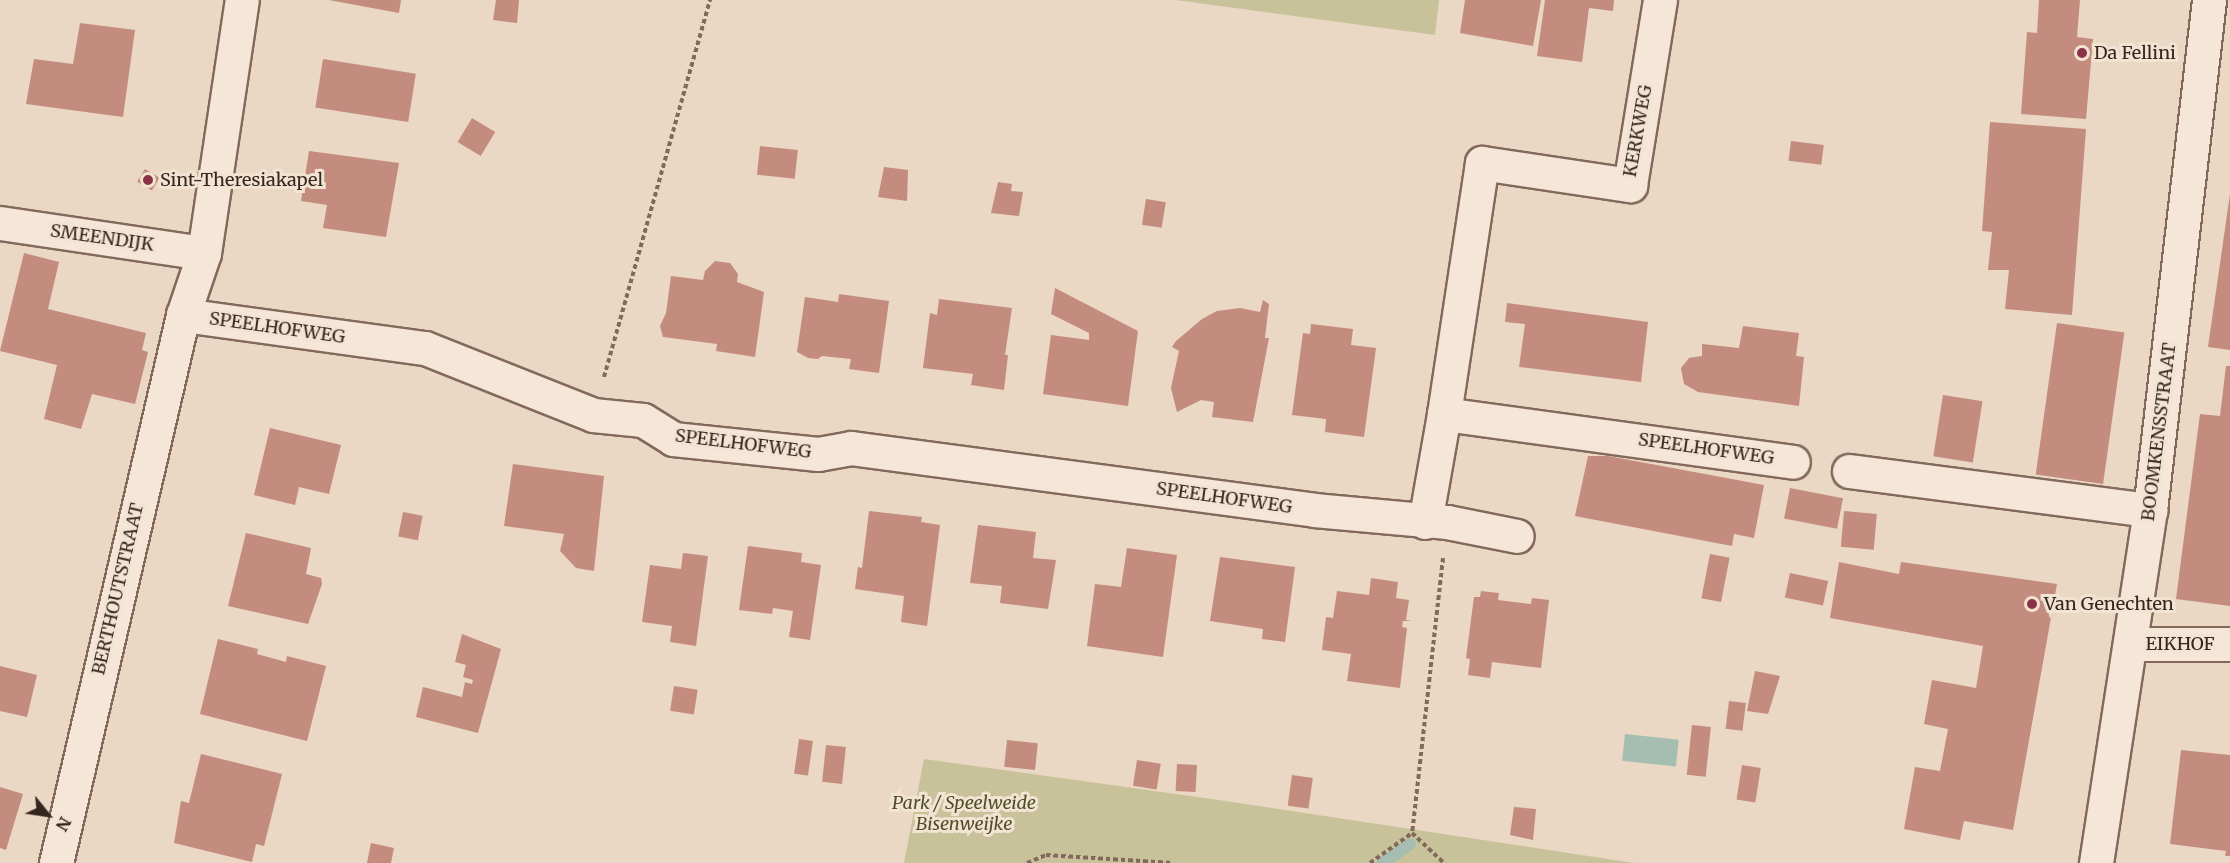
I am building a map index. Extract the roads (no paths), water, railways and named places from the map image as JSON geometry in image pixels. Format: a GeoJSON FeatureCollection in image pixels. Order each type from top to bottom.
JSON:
{"type":"FeatureCollection","features":[{"type":"Feature","properties":{"kind":"street"},"geometry":{"type":"LineString","coordinates":[[204,253],[242,0]]}},
{"type":"Feature","properties":{"kind":"street","name":"KERKWEG"},"geometry":{"type":"LineString","coordinates":[[1444,414],[1482,163],[1630,185],[1660,0]]}},
{"type":"Feature","properties":{"kind":"street","name":"BOOMKENSSTRAAT"},"geometry":{"type":"LineString","coordinates":[[2096,863],[2150,510],[2209,0]]}},
{"type":"Feature","properties":{"kind":"street","name":"SMEENDIJK"},"geometry":{"type":"LineString","coordinates":[[0,223],[204,253]]}},
{"type":"Feature","properties":{"kind":"street","name":"BERTHOUTSTRAAT"},"geometry":{"type":"LineString","coordinates":[[56,863],[183,315],[204,253]]}},
{"type":"Feature","properties":{"kind":"street","name":"SPEELHOFWEG"},"geometry":{"type":"LineString","coordinates":[[183,315],[425,348],[593,415],[642,420],[674,439],[818,454],[851,448],[1436,522],[1517,536]]}},
{"type":"Feature","properties":{"kind":"street"},"geometry":{"type":"LineString","coordinates":[[1436,522],[1444,414]]}},
{"type":"Feature","properties":{"kind":"street","name":"SPEELHOFWEG"},"geometry":{"type":"LineString","coordinates":[[1444,414],[1793,462]]}},
{"type":"Feature","properties":{"kind":"street"},"geometry":{"type":"LineString","coordinates":[[1849,471],[2150,510]]}},
{"type":"Feature","properties":{"kind":"street","name":"EIKHOF"},"geometry":{"type":"LineString","coordinates":[[2130,644],[2230,644]]}},
{"type":"Feature","properties":{"kind":"waterway"},"geometry":{"type":"LineString","coordinates":[[1383,863],[1410,844]]}},
{"type":"Feature","properties":{"kind":"place","name":"Da Fellini"},"geometry":{"type":"Point","coordinates":[2082,53]}},
{"type":"Feature","properties":{"kind":"place","name":"Sint-Theresiakapel"},"geometry":{"type":"Point","coordinates":[148,180]}},
{"type":"Feature","properties":{"kind":"place","name":"Van Genechten"},"geometry":{"type":"Point","coordinates":[2032,604]}},
{"type":"Feature","properties":{"kind":"park label","name":"Park / Speelweide Bisenweijke"},"geometry":{"type":"Point","coordinates":[964,814]}}]}
